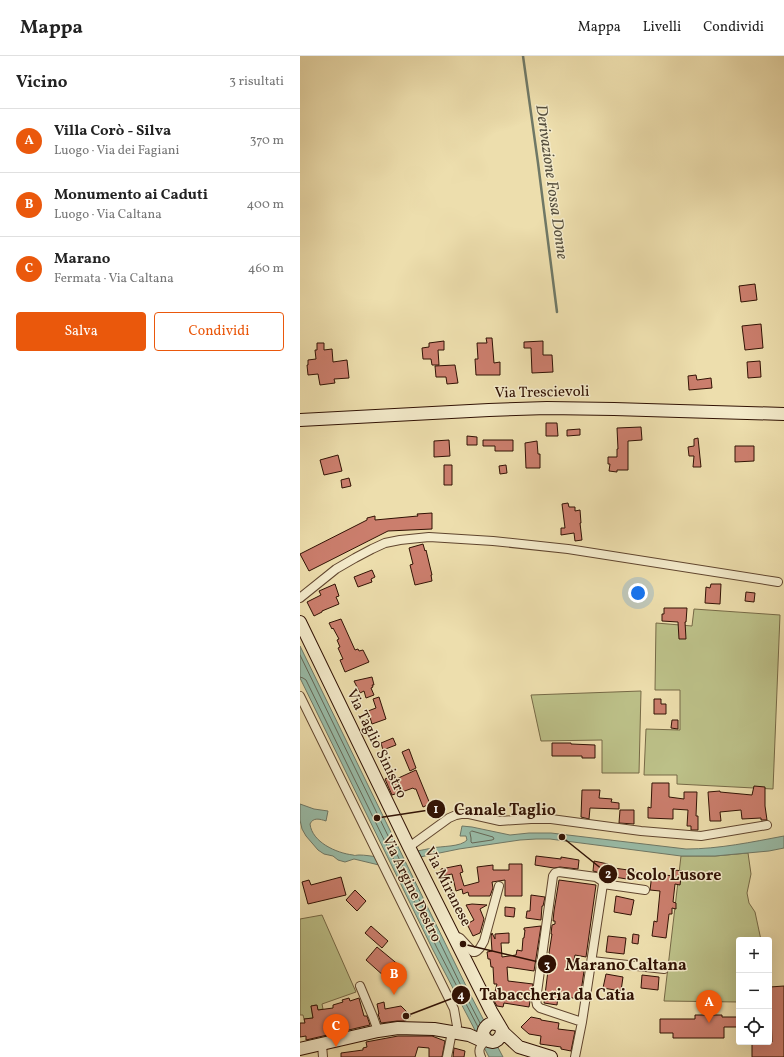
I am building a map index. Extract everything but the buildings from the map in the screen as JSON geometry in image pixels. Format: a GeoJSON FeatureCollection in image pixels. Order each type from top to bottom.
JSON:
{"type":"FeatureCollection","features":[{"type":"Feature","properties":{"kind":"main road","name":"Via Trescievoli"},"geometry":{"type":"LineString","coordinates":[[300,420],[547,408],[608,408],[784,414]]}},
{"type":"Feature","properties":{"kind":"main road","name":"Via Taglio Sinistro"},"geometry":{"type":"LineString","coordinates":[[300,622],[409,847]]}},
{"type":"Feature","properties":{"kind":"main road","name":"Via Miranese"},"geometry":{"type":"LineString","coordinates":[[409,847],[455,938],[491,1031],[512,1042],[520,1050]]}},
{"type":"Feature","properties":{"kind":"main road"},"geometry":{"type":"LineString","coordinates":[[300,1049],[378,1031],[398,1028],[434,1029],[469,1035],[491,1031]]}},
{"type":"Feature","properties":{"kind":"main road"},"geometry":{"type":"LineString","coordinates":[[520,1050],[551,1057]]}},
{"type":"Feature","properties":{"kind":"street"},"geometry":{"type":"LineString","coordinates":[[300,598],[336,569],[372,549],[385,543],[429,537],[493,541],[568,549],[778,582]]}},
{"type":"Feature","properties":{"kind":"street","name":"Via Argine Destro"},"geometry":{"type":"LineString","coordinates":[[300,696],[454,1009],[457,1026],[447,1057]]}},
{"type":"Feature","properties":{"kind":"street"},"geometry":{"type":"LineString","coordinates":[[409,847],[449,818],[461,814],[469,814],[500,821],[551,819],[642,831],[701,836],[767,825]]}},
{"type":"Feature","properties":{"kind":"street"},"geometry":{"type":"LineString","coordinates":[[575,1057],[582,1022],[592,961],[602,881],[596,877],[559,872],[555,873],[553,876],[536,1000],[537,1005],[540,1008],[582,1022]]}},
{"type":"Feature","properties":{"kind":"street"},"geometry":{"type":"LineString","coordinates":[[602,884],[645,890]]}},
{"type":"Feature","properties":{"kind":"street"},"geometry":{"type":"LineString","coordinates":[[455,938],[460,938],[472,952],[478,951],[484,941],[499,886]]}},
{"type":"Feature","properties":{"kind":"street"},"geometry":{"type":"LineString","coordinates":[[592,961],[664,969]]}},
{"type":"Feature","properties":{"kind":"street"},"geometry":{"type":"LineString","coordinates":[[360,986],[378,1031]]}},
{"type":"Feature","properties":{"kind":"street"},"geometry":{"type":"LineString","coordinates":[[481,1057],[479,1053],[491,1031]]}},
{"type":"Feature","properties":{"kind":"street"},"geometry":{"type":"LineString","coordinates":[[322,1045],[323,1057]]}},
{"type":"Feature","properties":{"kind":"green space"},"geometry":{"type":"Polygon","coordinates":[[[694,609],[780,615],[773,789],[677,784],[677,775],[644,775],[646,729],[680,730],[680,690],[655,690],[656,623],[692,626],[694,609]]]}},
{"type":"Feature","properties":{"kind":"green space"},"geometry":{"type":"Polygon","coordinates":[[[641,691],[639,773],[602,773],[602,740],[541,741],[531,695],[641,691]]]}},
{"type":"Feature","properties":{"kind":"green space"},"geometry":{"type":"Polygon","coordinates":[[[748,853],[751,874],[747,893],[749,903],[755,912],[760,937],[736,937],[736,1002],[664,1001],[681,856],[715,856],[748,853]]]}},
{"type":"Feature","properties":{"kind":"green space"},"geometry":{"type":"Polygon","coordinates":[[[322,915],[356,992],[322,1004],[323,1009],[318,1010],[316,1005],[311,1006],[313,1018],[304,1019],[303,1015],[300,1015],[300,919],[322,915]]]}},
{"type":"Feature","properties":{"kind":"water"},"geometry":{"type":"Polygon","coordinates":[[[300,646],[470,994],[503,1057],[489,1057],[433,950],[300,678],[300,646]]]}},
{"type":"Feature","properties":{"kind":"water"},"geometry":{"type":"Polygon","coordinates":[[[300,804],[314,809],[328,811],[326,821],[315,819],[310,824],[315,836],[326,846],[346,854],[377,857],[379,865],[354,859],[345,862],[338,860],[333,856],[324,854],[318,850],[302,829],[300,820],[300,804]]]}},
{"type":"Feature","properties":{"kind":"water"},"geometry":{"type":"Polygon","coordinates":[[[462,826],[510,835],[551,833],[686,849],[748,843],[784,836],[784,848],[769,851],[715,856],[681,856],[550,839],[536,839],[459,849],[420,857],[417,851],[456,845],[467,840],[466,836],[460,836],[462,826]]]}},
{"type":"Feature","properties":{"kind":"waterway","name":"Derivazione Fossa Donne"},"geometry":{"type":"LineString","coordinates":[[523,56],[557,312]]}},
{"type":"Feature","properties":{"kind":"place","name":"Canale Taglio"},"geometry":{"type":"Point","coordinates":[377,818]}},
{"type":"Feature","properties":{"kind":"place","name":"Scolo Lusore"},"geometry":{"type":"Point","coordinates":[562,837]}},
{"type":"Feature","properties":{"kind":"place","name":"Marano Caltana"},"geometry":{"type":"Point","coordinates":[463,944]}},
{"type":"Feature","properties":{"kind":"place","name":"Monumento ai Caduti"},"geometry":{"type":"Point","coordinates":[394,995]}},
{"type":"Feature","properties":{"kind":"place","name":"Tabaccheria da Catia"},"geometry":{"type":"Point","coordinates":[406,1016]}},
{"type":"Feature","properties":{"kind":"place","name":"Villa Corò - Silva"},"geometry":{"type":"Point","coordinates":[709,1023]}},
{"type":"Feature","properties":{"kind":"place","name":"Marano"},"geometry":{"type":"Point","coordinates":[336,1047]}}]}
